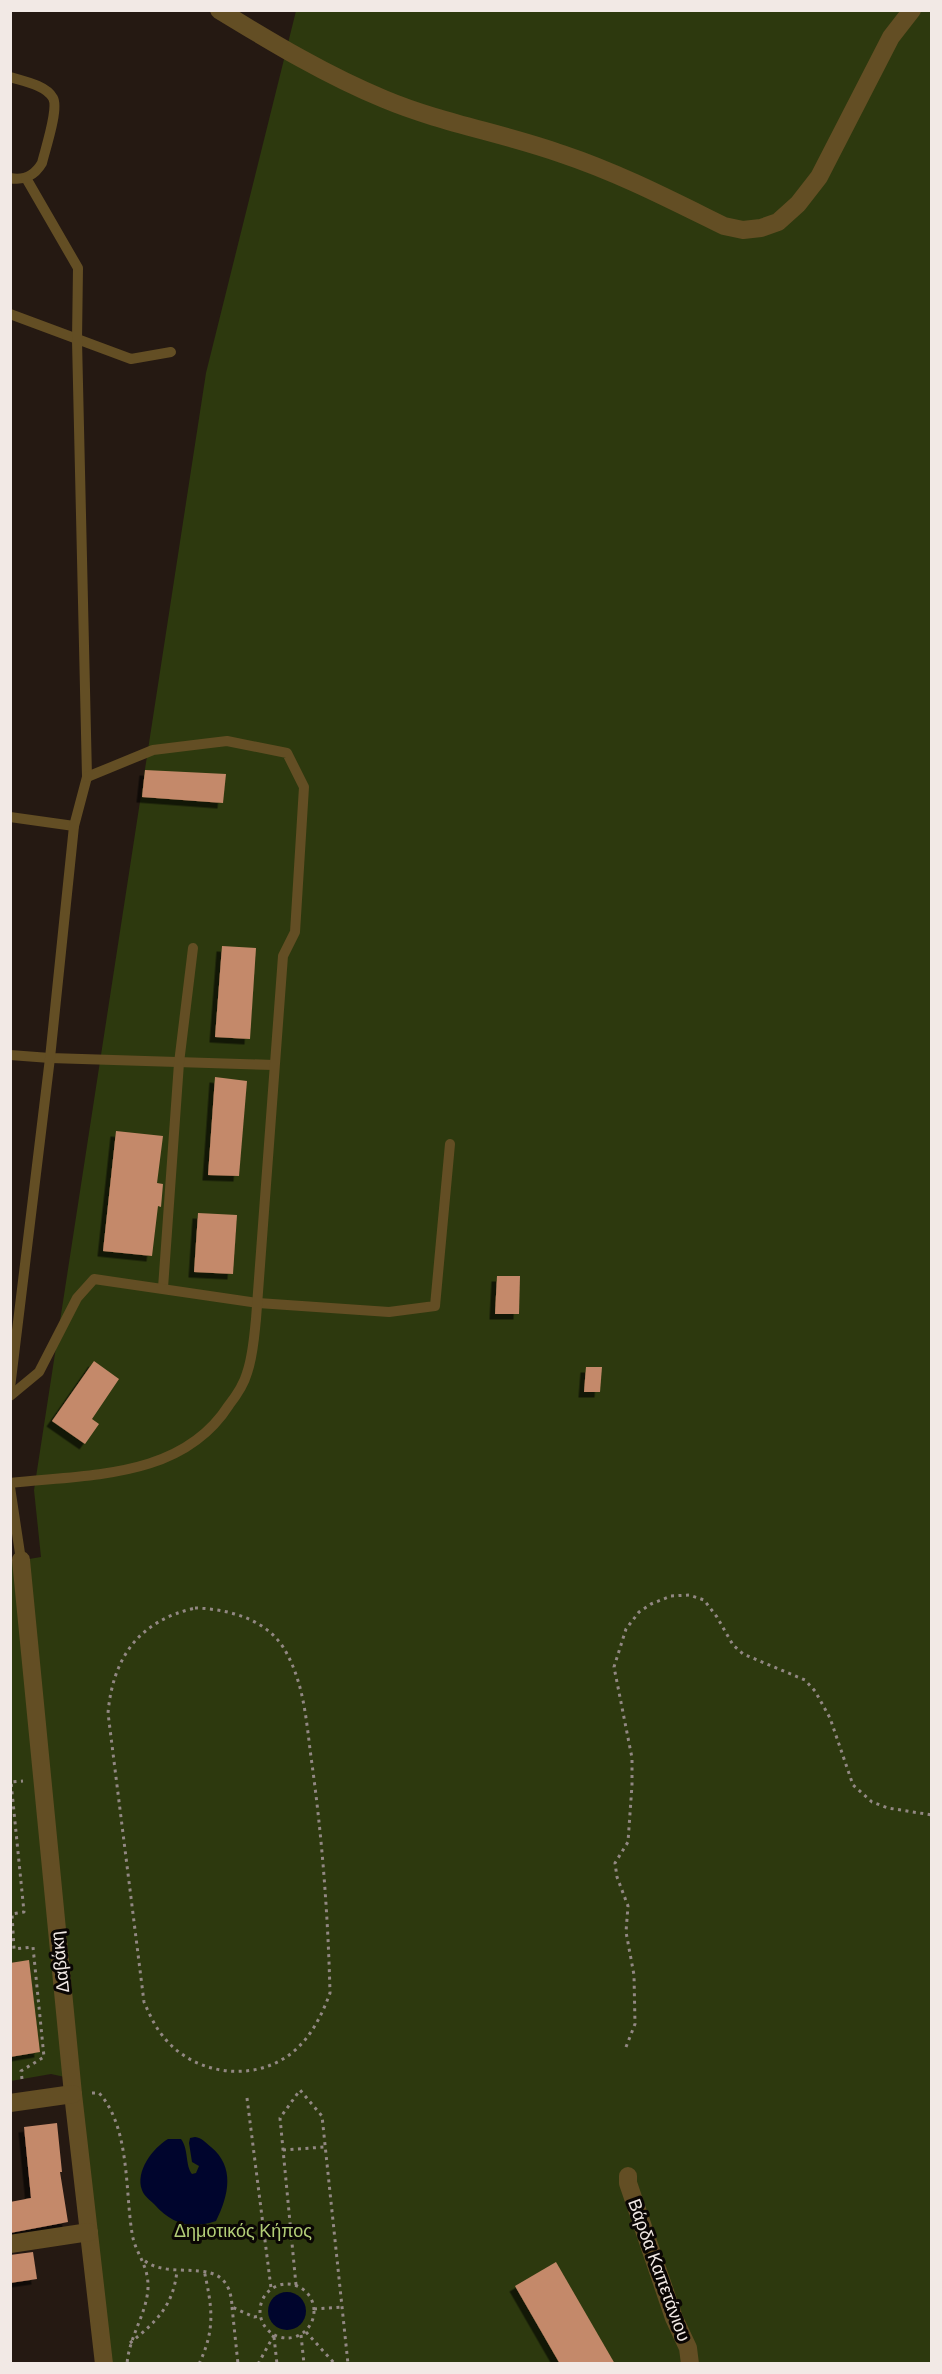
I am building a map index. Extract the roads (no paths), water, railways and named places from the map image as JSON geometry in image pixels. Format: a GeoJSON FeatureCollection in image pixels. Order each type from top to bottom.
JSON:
{"type":"FeatureCollection","features":[{"type":"Feature","properties":{"kind":"street"},"geometry":{"type":"LineString","coordinates":[[219,10],[311,64],[382,99],[419,113],[515,138],[600,167],[724,226],[743,230],[761,228],[778,222],[798,204],[819,177],[891,37],[912,10]]}},
{"type":"Feature","properties":{"kind":"street","name":"Δαβάκη"},"geometry":{"type":"LineString","coordinates":[[21,1560],[73,2094],[104,2364]]}},
{"type":"Feature","properties":{"kind":"street"},"geometry":{"type":"LineString","coordinates":[[10,2103],[73,2094]]}},
{"type":"Feature","properties":{"kind":"street","name":"Βάρδα Καπετάνιου"},"geometry":{"type":"LineString","coordinates":[[628,2176],[628,2183],[674,2318],[687,2348],[690,2364]]}},
{"type":"Feature","properties":{"kind":"street"},"geometry":{"type":"LineString","coordinates":[[10,2244],[89,2232]]}},
{"type":"Feature","properties":{"kind":"lane"},"geometry":{"type":"LineString","coordinates":[[10,77],[38,87],[54,99],[55,110],[38,171],[26,178],[10,178]]}},
{"type":"Feature","properties":{"kind":"lane"},"geometry":{"type":"LineString","coordinates":[[10,1388],[50,1058],[74,826],[87,777],[77,340],[78,268],[26,178]]}},
{"type":"Feature","properties":{"kind":"lane"},"geometry":{"type":"LineString","coordinates":[[10,314],[131,359],[171,352]]}},
{"type":"Feature","properties":{"kind":"lane"},"geometry":{"type":"LineString","coordinates":[[10,1483],[137,1468],[166,1459],[194,1443],[218,1424],[247,1376],[253,1349],[283,956],[295,932],[304,787],[286,753],[227,741],[153,750],[87,777]]}},
{"type":"Feature","properties":{"kind":"lane"},"geometry":{"type":"LineString","coordinates":[[10,817],[74,826]]}},
{"type":"Feature","properties":{"kind":"lane"},"geometry":{"type":"LineString","coordinates":[[163,1288],[179,1063],[193,948]]}},
{"type":"Feature","properties":{"kind":"lane"},"geometry":{"type":"LineString","coordinates":[[10,1055],[274,1065]]}},
{"type":"Feature","properties":{"kind":"lane"},"geometry":{"type":"LineString","coordinates":[[10,1396],[39,1372],[77,1298],[94,1280],[258,1303],[389,1312],[435,1306],[450,1143]]}},
{"type":"Feature","properties":{"kind":"lane"},"geometry":{"type":"LineString","coordinates":[[10,1488],[21,1560]]}},
{"type":"Feature","properties":{"kind":"water"},"geometry":{"type":"Polygon","coordinates":[[[190,2138],[200,2138],[219,2155],[227,2172],[227,2182],[224,2201],[216,2221],[190,2225],[175,2221],[161,2211],[144,2194],[140,2183],[143,2168],[151,2154],[168,2139],[181,2139],[188,2166],[192,2174],[196,2173],[199,2166],[192,2162],[189,2143],[190,2138]]]}},
{"type":"Feature","properties":{"kind":"water"},"geometry":{"type":"Polygon","coordinates":[[[287,2292],[300,2298],[306,2311],[300,2324],[287,2330],[274,2324],[268,2311],[274,2298],[287,2292]]]}},
{"type":"Feature","properties":{"kind":"park label","name":"Δημοτικός Κήπος"},"geometry":{"type":"Point","coordinates":[243,2231]}}]}
